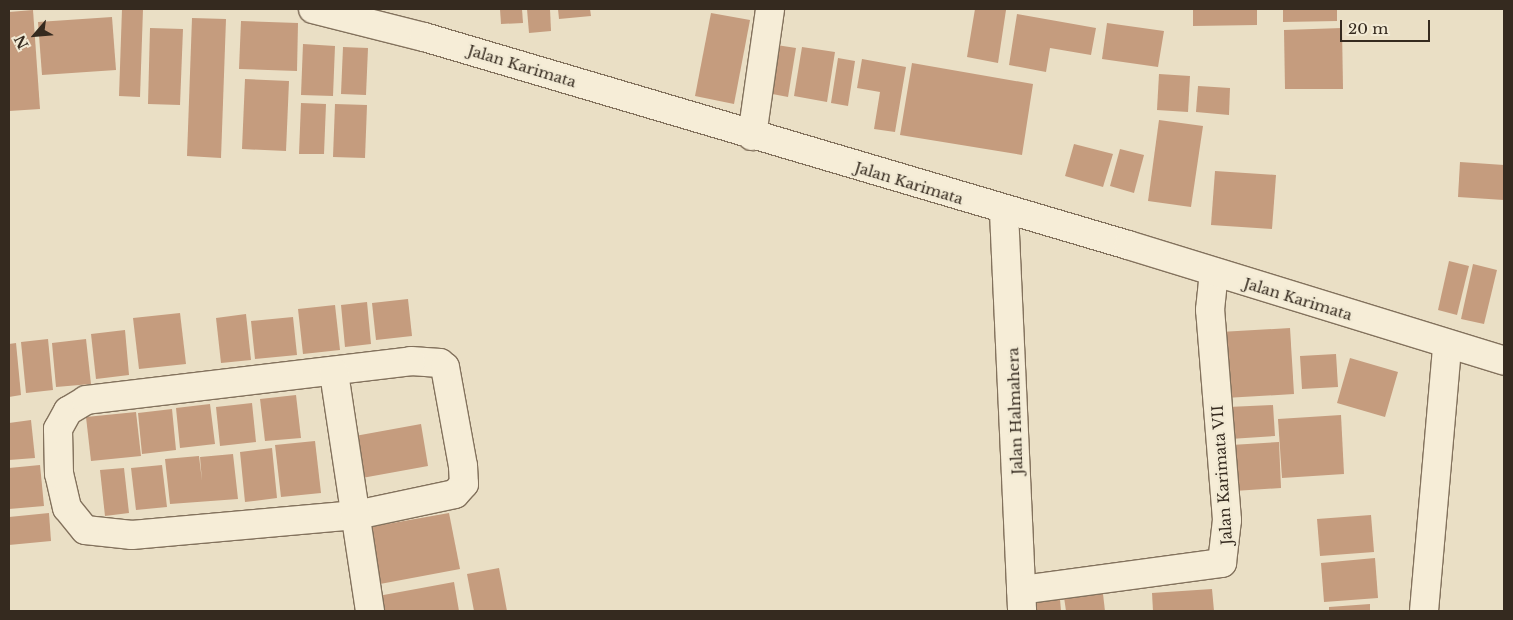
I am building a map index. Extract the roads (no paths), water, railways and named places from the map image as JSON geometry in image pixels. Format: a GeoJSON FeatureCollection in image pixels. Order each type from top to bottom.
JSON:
{"type":"FeatureCollection","features":[{"type":"Feature","properties":{"kind":"street","name":"Jalan Karimata"},"geometry":{"type":"LineString","coordinates":[[313,9],[424,37],[1004,212],[1214,272],[1447,346],[1504,361]]}},
{"type":"Feature","properties":{"kind":"street"},"geometry":{"type":"LineString","coordinates":[[752,136],[770,9]]}},
{"type":"Feature","properties":{"kind":"street","name":"Jalan Halmahera"},"geometry":{"type":"LineString","coordinates":[[1004,212],[1022,601]]}},
{"type":"Feature","properties":{"kind":"street","name":"Jalan Karimata VII"},"geometry":{"type":"LineString","coordinates":[[1022,601],[1222,563],[1227,520],[1210,310],[1214,272]]}},
{"type":"Feature","properties":{"kind":"street"},"geometry":{"type":"LineString","coordinates":[[1424,611],[1447,346]]}},
{"type":"Feature","properties":{"kind":"street"},"geometry":{"type":"LineString","coordinates":[[411,361],[440,362],[447,373],[463,466],[464,484],[455,494],[356,515],[132,536],[98,534],[85,530],[72,518],[59,474],[60,424],[68,411],[86,400],[334,373],[411,361]]}},
{"type":"Feature","properties":{"kind":"street"},"geometry":{"type":"LineString","coordinates":[[334,373],[370,611]]}}]}
